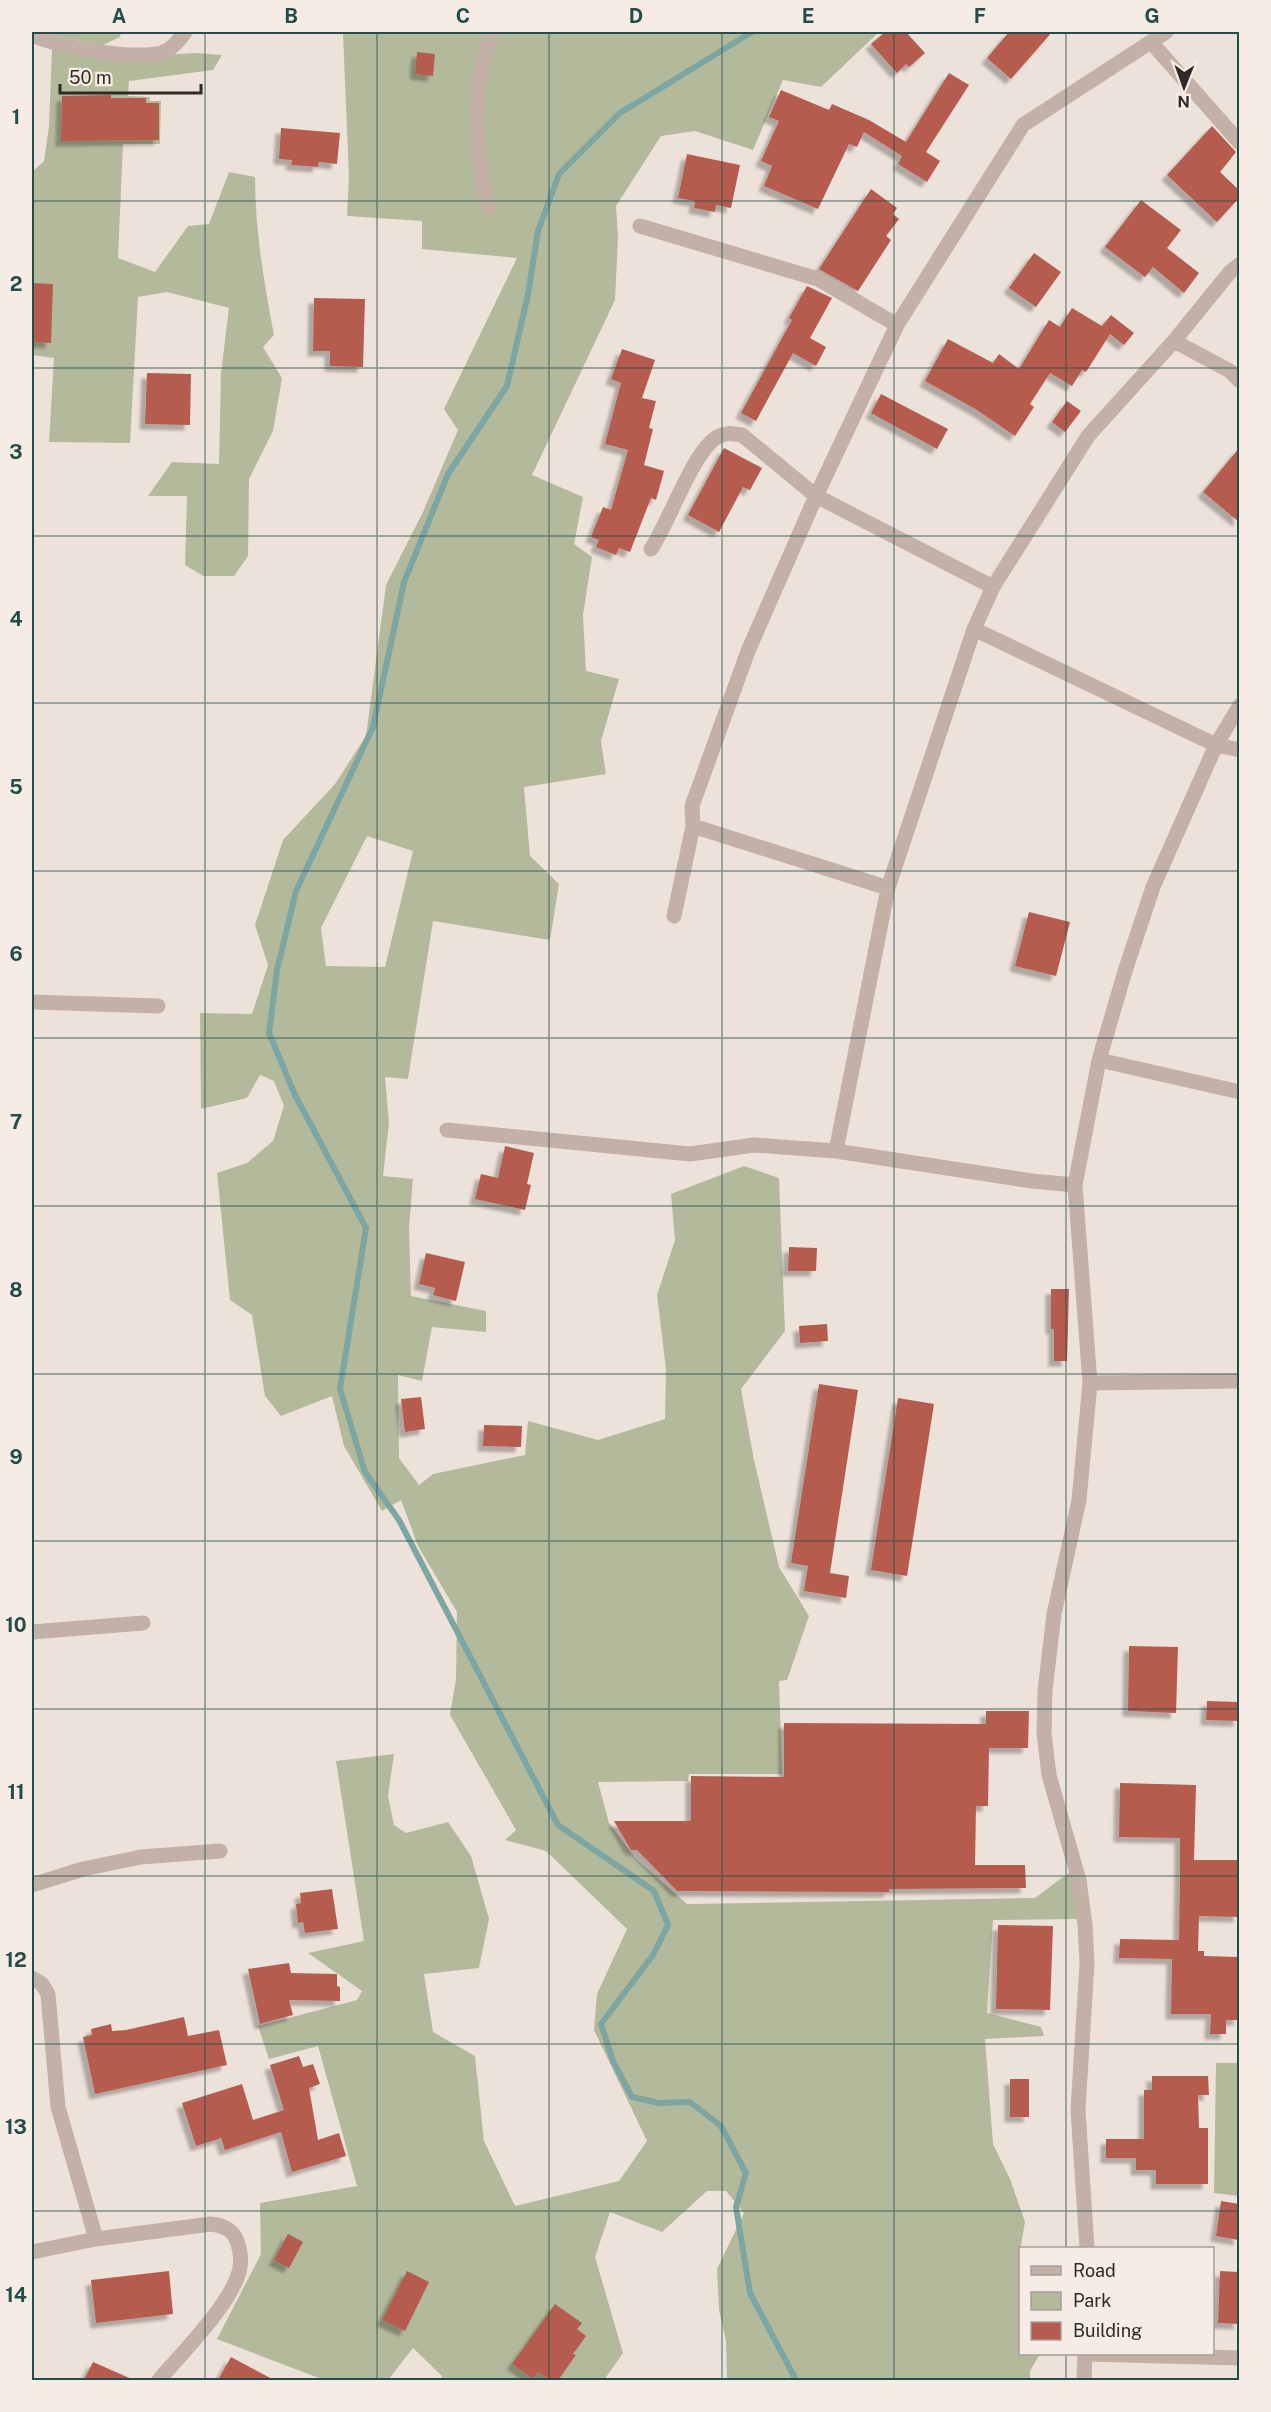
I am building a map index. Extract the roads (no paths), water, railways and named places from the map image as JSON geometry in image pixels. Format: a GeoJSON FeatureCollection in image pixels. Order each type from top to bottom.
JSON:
{"type":"FeatureCollection","features":[{"type":"Feature","properties":{"kind":"street"},"geometry":{"type":"LineString","coordinates":[[32,35],[43,40],[104,52],[148,54],[163,52],[178,42],[185,32]]}},
{"type":"Feature","properties":{"kind":"street"},"geometry":{"type":"LineString","coordinates":[[489,209],[481,179],[479,121],[480,78],[492,32]]}},
{"type":"Feature","properties":{"kind":"street"},"geometry":{"type":"LineString","coordinates":[[674,916],[693,826],[692,807],[747,651],[816,496],[897,325],[1023,125],[1142,45],[1166,32]]}},
{"type":"Feature","properties":{"kind":"street"},"geometry":{"type":"LineString","coordinates":[[1151,42],[1239,143]]}},
{"type":"Feature","properties":{"kind":"street"},"geometry":{"type":"LineString","coordinates":[[640,226],[818,279],[897,325]]}},
{"type":"Feature","properties":{"kind":"street"},"geometry":{"type":"LineString","coordinates":[[836,1151],[888,888],[974,629],[993,587],[1088,436],[1174,341],[1239,264]]}},
{"type":"Feature","properties":{"kind":"street"},"geometry":{"type":"LineString","coordinates":[[1174,341],[1230,371],[1239,381]]}},
{"type":"Feature","properties":{"kind":"street"},"geometry":{"type":"LineString","coordinates":[[651,549],[662,534],[688,476],[707,446],[717,436],[729,433],[742,435],[816,496],[993,587]]}},
{"type":"Feature","properties":{"kind":"street"},"geometry":{"type":"LineString","coordinates":[[974,629],[1216,745],[1239,750]]}},
{"type":"Feature","properties":{"kind":"street"},"geometry":{"type":"LineString","coordinates":[[1087,2247],[1078,2110],[1087,1963],[1085,1924],[1079,1880],[1049,1775],[1044,1733],[1054,1614],[1079,1500],[1090,1383],[1075,1185],[1099,1060],[1153,887],[1216,745],[1239,705]]}},
{"type":"Feature","properties":{"kind":"street"},"geometry":{"type":"LineString","coordinates":[[693,826],[888,888]]}},
{"type":"Feature","properties":{"kind":"street"},"geometry":{"type":"LineString","coordinates":[[32,1002],[158,1006]]}},
{"type":"Feature","properties":{"kind":"street"},"geometry":{"type":"LineString","coordinates":[[1099,1060],[1239,1092]]}},
{"type":"Feature","properties":{"kind":"street"},"geometry":{"type":"LineString","coordinates":[[447,1130],[690,1154],[754,1145],[836,1151],[1032,1181],[1075,1185]]}},
{"type":"Feature","properties":{"kind":"street"},"geometry":{"type":"LineString","coordinates":[[1090,1383],[1239,1381]]}},
{"type":"Feature","properties":{"kind":"street"},"geometry":{"type":"LineString","coordinates":[[32,1632],[143,1623]]}},
{"type":"Feature","properties":{"kind":"street"},"geometry":{"type":"LineString","coordinates":[[32,1885],[83,1869],[141,1857],[220,1851]]}},
{"type":"Feature","properties":{"kind":"street"},"geometry":{"type":"LineString","coordinates":[[32,1978],[42,1984],[48,1994],[58,2107],[96,2239]]}},
{"type":"Feature","properties":{"kind":"street"},"geometry":{"type":"LineString","coordinates":[[32,2252],[96,2239],[211,2224],[228,2228],[235,2235],[241,2257],[240,2270],[230,2295],[159,2380]]}},
{"type":"Feature","properties":{"kind":"street"},"geometry":{"type":"LineString","coordinates":[[1084,2380],[1085,2355]]}},
{"type":"Feature","properties":{"kind":"street"},"geometry":{"type":"LineString","coordinates":[[1124,2355],[1239,2358]]}},
{"type":"Feature","properties":{"kind":"waterway"},"geometry":{"type":"LineString","coordinates":[[752,32],[620,113],[559,174],[538,231],[528,294],[507,386],[448,474],[404,582],[373,727],[296,891],[277,970],[269,1033],[295,1095],[366,1228],[340,1389],[365,1472],[399,1520],[558,1825],[654,1891],[668,1925],[653,1955],[601,2024],[613,2061],[632,2097],[659,2103],[690,2102],[721,2126],[746,2173],[736,2207],[750,2293],[796,2380]]}}]}
